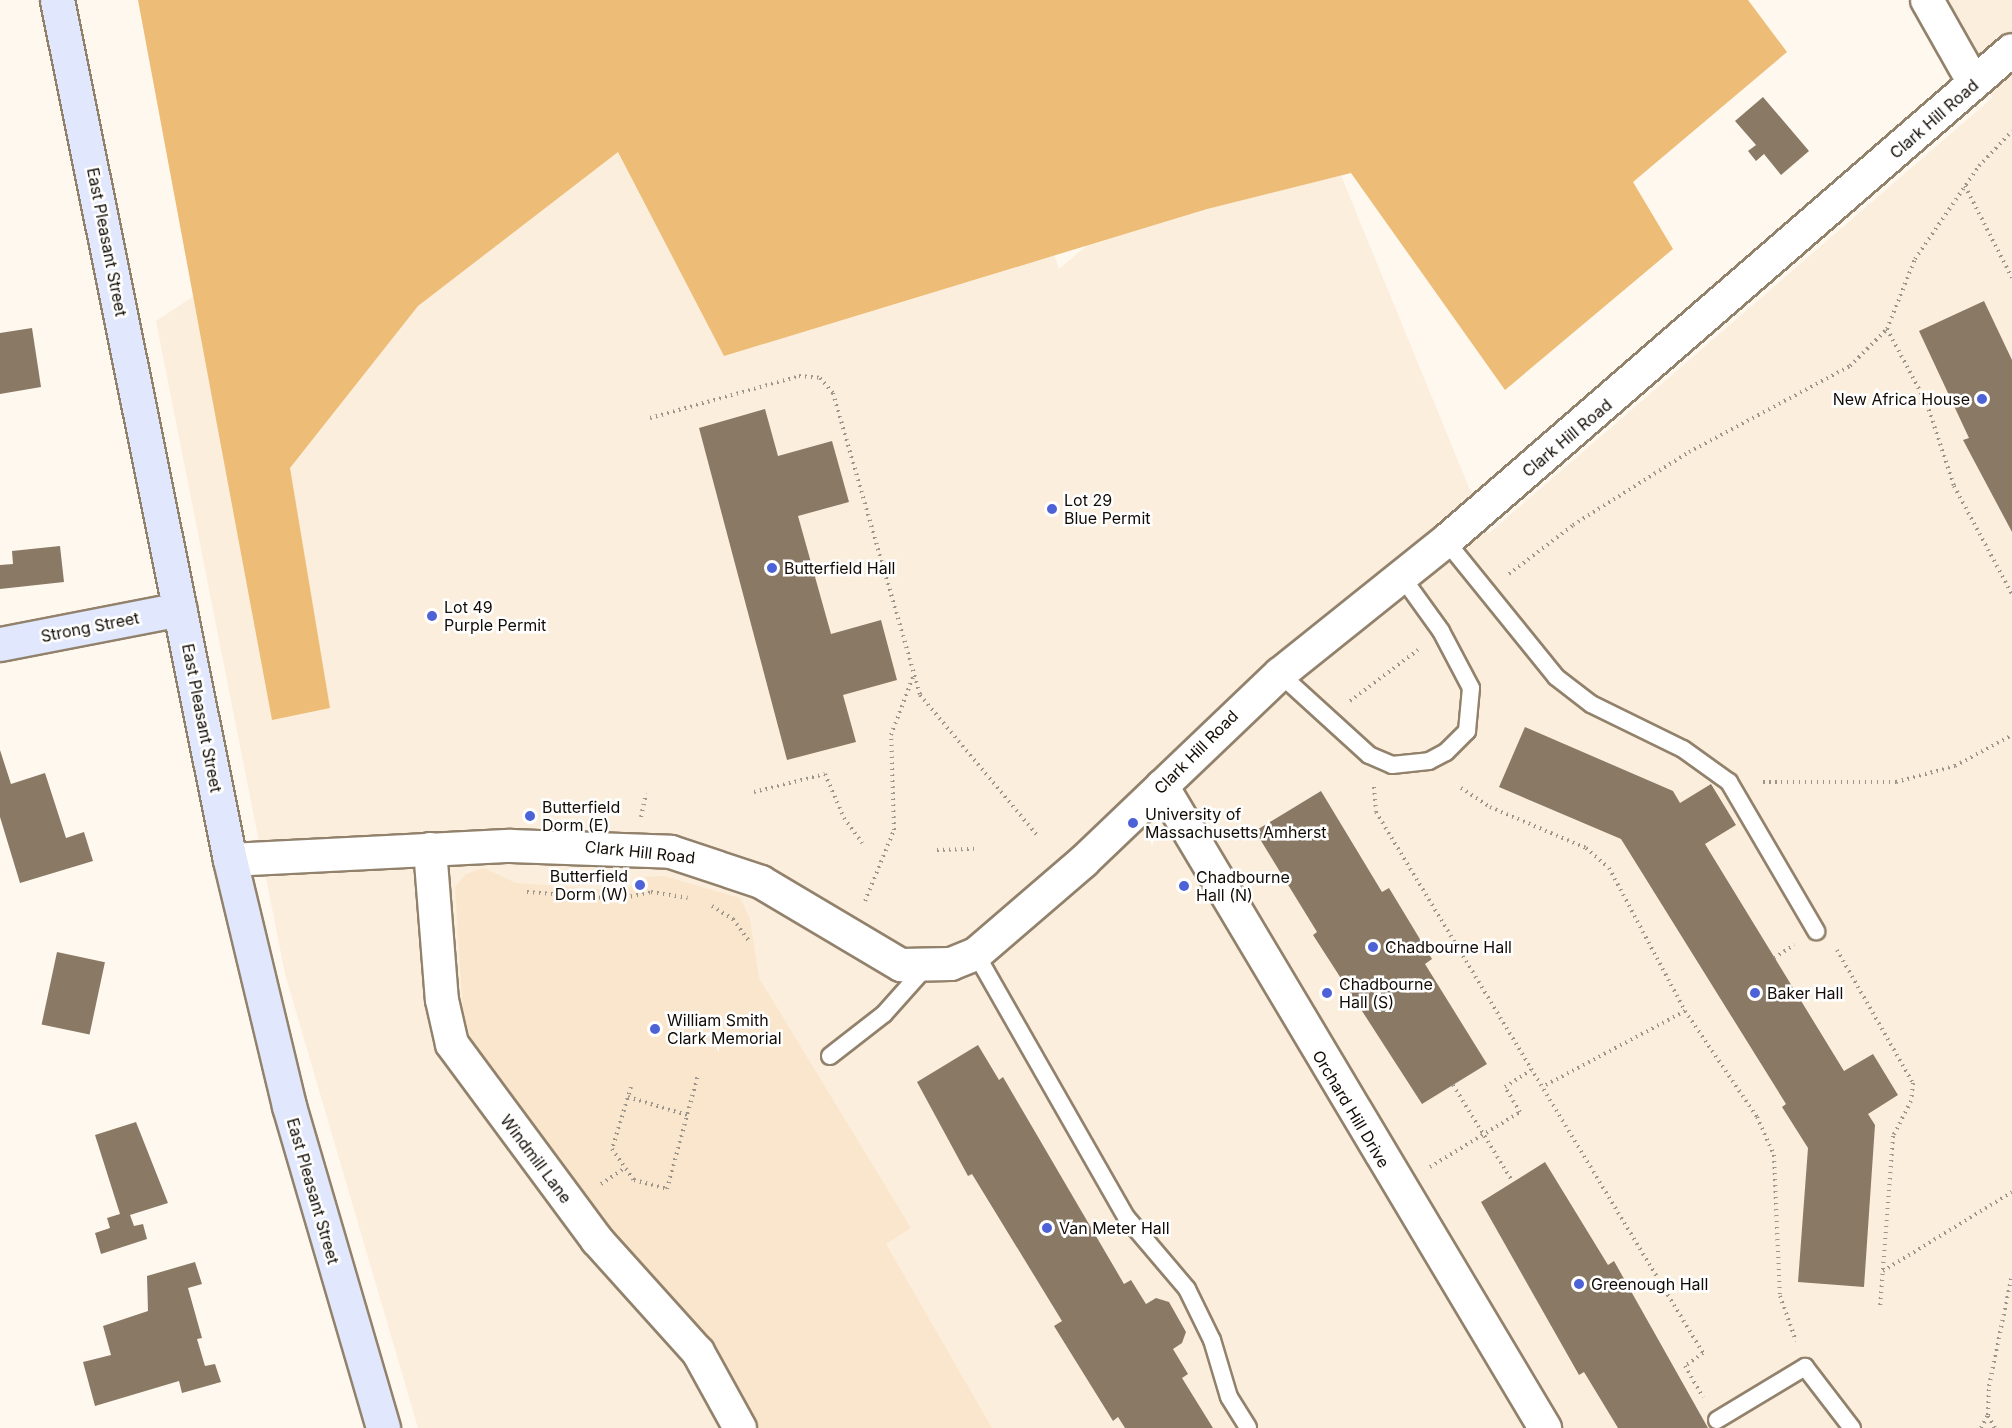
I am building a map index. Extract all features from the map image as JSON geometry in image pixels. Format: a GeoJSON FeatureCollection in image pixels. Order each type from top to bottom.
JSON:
{"type":"FeatureCollection","features":[{"type":"Feature","properties":{"kind":"main road","name":"East Pleasant Street"},"geometry":{"type":"LineString","coordinates":[[57,0],[230,860],[289,1106],[383,1428]]}},
{"type":"Feature","properties":{"kind":"main road","name":"Strong Street"},"geometry":{"type":"LineString","coordinates":[[0,644],[180,609]]}},
{"type":"Feature","properties":{"kind":"street"},"geometry":{"type":"LineString","coordinates":[[1927,0],[1974,83]]}},
{"type":"Feature","properties":{"kind":"street","name":"Clark Hill Road"},"geometry":{"type":"LineString","coordinates":[[230,860],[430,849],[583,846],[671,852],[761,882],[845,935],[901,965],[925,968],[976,954],[1162,786],[1280,674],[1446,541],[1974,83],[2011,54]]}},
{"type":"Feature","properties":{"kind":"street","name":"Orchard Hill Drive"},"geometry":{"type":"LineString","coordinates":[[1162,786],[1545,1428]]}},
{"type":"Feature","properties":{"kind":"street","name":"Windmill Lane"},"geometry":{"type":"LineString","coordinates":[[430,849],[442,1000],[452,1044],[597,1240],[698,1352],[740,1428]]}},
{"type":"Feature","properties":{"kind":"lane"},"geometry":{"type":"LineString","coordinates":[[1446,541],[1556,677],[1590,704],[1683,748],[1729,782],[1816,931]]}},
{"type":"Feature","properties":{"kind":"lane"},"geometry":{"type":"LineString","coordinates":[[1280,674],[1369,755],[1392,765],[1429,761],[1446,752],[1467,731],[1471,688],[1442,631],[1402,577]]}},
{"type":"Feature","properties":{"kind":"lane"},"geometry":{"type":"LineString","coordinates":[[976,954],[1126,1218],[1187,1289],[1212,1340],[1229,1397],[1248,1428]]}},
{"type":"Feature","properties":{"kind":"lane"},"geometry":{"type":"LineString","coordinates":[[830,1056],[884,1014],[925,968]]}},
{"type":"Feature","properties":{"kind":"lane"},"geometry":{"type":"LineString","coordinates":[[1717,1420],[1805,1367],[1852,1428]]}},
{"type":"Feature","properties":{"kind":"path"},"geometry":{"type":"LineString","coordinates":[[1498,582],[1573,525],[1689,452],[1850,366],[1887,329],[1915,259],[1965,186],[2012,131]]}},
{"type":"Feature","properties":{"kind":"path"},"geometry":{"type":"LineString","coordinates":[[1965,186],[2012,278]]}},
{"type":"Feature","properties":{"kind":"path"},"geometry":{"type":"LineString","coordinates":[[1887,329],[1927,404],[1954,486],[2012,594]]}},
{"type":"Feature","properties":{"kind":"path"},"geometry":{"type":"LineString","coordinates":[[651,418],[799,376],[820,378],[833,393],[920,695],[1038,836]]}},
{"type":"Feature","properties":{"kind":"path"},"geometry":{"type":"LineString","coordinates":[[1342,707],[1428,643]]}},
{"type":"Feature","properties":{"kind":"path"},"geometry":{"type":"LineString","coordinates":[[845,935],[882,870],[894,830],[891,735],[914,674]]}},
{"type":"Feature","properties":{"kind":"path"},"geometry":{"type":"LineString","coordinates":[[1729,782],[1896,782],[1955,765],[2012,735]]}},
{"type":"Feature","properties":{"kind":"path"},"geometry":{"type":"LineString","coordinates":[[754,792],[825,774],[844,818],[862,843]]}},
{"type":"Feature","properties":{"kind":"path"},"geometry":{"type":"LineString","coordinates":[[1374,786],[1376,812],[1703,1353],[1685,1366],[1717,1420]]}},
{"type":"Feature","properties":{"kind":"path"},"geometry":{"type":"LineString","coordinates":[[1461,788],[1490,807],[1586,848],[1609,868],[1685,1011],[1757,1117],[1774,1155],[1780,1296],[1805,1367]]}},
{"type":"Feature","properties":{"kind":"path"},"geometry":{"type":"LineString","coordinates":[[639,826],[646,794]]}},
{"type":"Feature","properties":{"kind":"path"},"geometry":{"type":"LineString","coordinates":[[937,850],[974,849]]}},
{"type":"Feature","properties":{"kind":"path"},"geometry":{"type":"LineString","coordinates":[[619,899],[620,891]]}},
{"type":"Feature","properties":{"kind":"path"},"geometry":{"type":"LineString","coordinates":[[528,892],[619,899],[651,892],[693,899]]}},
{"type":"Feature","properties":{"kind":"path"},"geometry":{"type":"LineString","coordinates":[[703,901],[733,919],[750,942]]}},
{"type":"Feature","properties":{"kind":"path"},"geometry":{"type":"LineString","coordinates":[[1774,958],[1823,927],[1913,1083],[1911,1101],[1893,1136],[1880,1310]]}},
{"type":"Feature","properties":{"kind":"path"},"geometry":{"type":"LineString","coordinates":[[1542,1087],[1685,1011]]}},
{"type":"Feature","properties":{"kind":"path"},"geometry":{"type":"LineString","coordinates":[[1421,1172],[1520,1112],[1505,1087],[1531,1070]]}},
{"type":"Feature","properties":{"kind":"path"},"geometry":{"type":"LineString","coordinates":[[631,1087],[612,1149],[634,1180],[667,1189],[698,1075]]}},
{"type":"Feature","properties":{"kind":"path"},"geometry":{"type":"LineString","coordinates":[[1453,1085],[1513,1182]]}},
{"type":"Feature","properties":{"kind":"path"},"geometry":{"type":"LineString","coordinates":[[628,1097],[687,1116]]}},
{"type":"Feature","properties":{"kind":"path"},"geometry":{"type":"LineString","coordinates":[[1883,1271],[2012,1192]]}},
{"type":"Feature","properties":{"kind":"path"},"geometry":{"type":"LineString","coordinates":[[1981,1428],[1988,1415],[1989,1386],[2012,1275]]}},
{"type":"Feature","properties":{"kind":"path"},"geometry":{"type":"LineString","coordinates":[[1988,1415],[1995,1428]]}},
{"type":"Feature","properties":{"kind":"shaded area"},"geometry":{"type":"Polygon","coordinates":[[[138,0],[1748,0],[1787,52],[1633,182],[1673,249],[1505,390],[1351,173],[1207,209],[724,356],[618,152],[418,306],[290,468],[330,708],[272,720],[138,0]]]}},
{"type":"Feature","properties":{"kind":"shaded area","name":"University of Massachusetts Amherst"},"geometry":{"type":"Polygon","coordinates":[[[972,0],[1059,269],[1297,68],[1488,534],[1992,98],[1947,0],[2012,0],[2012,1428],[418,1428],[285,974],[156,321],[611,20],[972,0]]]}},
{"type":"Feature","properties":{"kind":"shaded area"},"geometry":{"type":"Polygon","coordinates":[[[484,868],[516,883],[625,891],[640,877],[664,876],[740,898],[750,919],[759,978],[911,1228],[886,1244],[992,1428],[759,1428],[692,1322],[620,1242],[471,1039],[463,1011],[455,887],[466,874],[484,868]]]}},
{"type":"Feature","properties":{"kind":"building"},"geometry":{"type":"Polygon","coordinates":[[[1763,97],[1809,151],[1781,175],[1764,154],[1756,161],[1748,151],[1756,145],[1735,121],[1763,97]]]}},
{"type":"Feature","properties":{"kind":"building","name":"New Africa House"},"geometry":{"type":"Polygon","coordinates":[[[1984,301],[2012,360],[2012,532],[1963,440],[1969,438],[1919,331],[1984,301]]]}},
{"type":"Feature","properties":{"kind":"building"},"geometry":{"type":"Polygon","coordinates":[[[32,328],[41,387],[0,394],[0,333],[32,328]]]}},
{"type":"Feature","properties":{"kind":"building","name":"Butterfield Hall"},"geometry":{"type":"Polygon","coordinates":[[[765,409],[778,456],[832,441],[849,502],[798,516],[831,634],[881,620],[897,680],[843,695],[856,742],[787,760],[699,428],[765,409]]]}},
{"type":"Feature","properties":{"kind":"building"},"geometry":{"type":"Polygon","coordinates":[[[60,546],[64,582],[0,589],[0,565],[13,564],[12,551],[60,546]]]}},
{"type":"Feature","properties":{"kind":"building","name":"Baker Hall"},"geometry":{"type":"Polygon","coordinates":[[[1525,727],[1673,791],[1680,803],[1711,784],[1736,825],[1705,844],[1844,1071],[1873,1054],[1898,1095],[1868,1114],[1875,1125],[1864,1287],[1798,1282],[1808,1148],[1782,1107],[1786,1104],[1621,839],[1499,787],[1525,727]]]}},
{"type":"Feature","properties":{"kind":"building"},"geometry":{"type":"Polygon","coordinates":[[[0,750],[11,784],[45,773],[66,838],[84,832],[93,861],[20,883],[0,817],[0,750]]]}},
{"type":"Feature","properties":{"kind":"building","name":"Chadbourne Hall"},"geometry":{"type":"Polygon","coordinates":[[[1321,791],[1382,892],[1389,888],[1432,959],[1425,964],[1487,1064],[1422,1104],[1313,935],[1317,932],[1255,831],[1321,791]]]}},
{"type":"Feature","properties":{"kind":"building"},"geometry":{"type":"Polygon","coordinates":[[[57,952],[105,962],[90,1035],[42,1024],[57,952]]]}},
{"type":"Feature","properties":{"kind":"building","name":"Van Meter Hall"},"geometry":{"type":"Polygon","coordinates":[[[978,1045],[999,1080],[1003,1077],[1124,1284],[1131,1280],[1146,1304],[1156,1298],[1169,1302],[1186,1332],[1182,1343],[1173,1349],[1188,1374],[1182,1378],[1213,1428],[1125,1428],[1118,1417],[1113,1421],[1054,1326],[1062,1321],[972,1174],[968,1176],[917,1082],[978,1045]]]}},
{"type":"Feature","properties":{"kind":"building"},"geometry":{"type":"Polygon","coordinates":[[[136,1122],[168,1203],[130,1215],[134,1226],[143,1224],[147,1239],[101,1254],[95,1233],[110,1228],[107,1218],[120,1214],[95,1135],[136,1122]]]}},
{"type":"Feature","properties":{"kind":"building","name":"Greenough Hall"},"geometry":{"type":"Polygon","coordinates":[[[1545,1162],[1608,1265],[1614,1261],[1708,1428],[1618,1428],[1584,1372],[1579,1375],[1481,1202],[1545,1162]]]}},
{"type":"Feature","properties":{"kind":"building"},"geometry":{"type":"Polygon","coordinates":[[[195,1262],[202,1284],[188,1288],[202,1338],[197,1339],[205,1366],[215,1364],[221,1382],[182,1393],[179,1381],[95,1406],[83,1362],[111,1355],[103,1326],[148,1311],[147,1276],[195,1262]]]}},
{"type":"Feature","properties":{"kind":"place","name":"New Africa House"},"geometry":{"type":"Point","coordinates":[1982,399]}},
{"type":"Feature","properties":{"kind":"place","name":"Lot 29 Blue Permit"},"geometry":{"type":"Point","coordinates":[1052,509]}},
{"type":"Feature","properties":{"kind":"place","name":"Butterfield Hall"},"geometry":{"type":"Point","coordinates":[772,568]}},
{"type":"Feature","properties":{"kind":"place","name":"Lot 49 Purple Permit"},"geometry":{"type":"Point","coordinates":[432,616]}},
{"type":"Feature","properties":{"kind":"place","name":"Butterfield Dorm (E)"},"geometry":{"type":"Point","coordinates":[530,816]}},
{"type":"Feature","properties":{"kind":"place","name":"University of Massachusetts Amherst"},"geometry":{"type":"Point","coordinates":[1133,823]}},
{"type":"Feature","properties":{"kind":"place","name":"Butterfield Dorm (W)"},"geometry":{"type":"Point","coordinates":[640,885]}},
{"type":"Feature","properties":{"kind":"place","name":"Chadbourne Hall (N)"},"geometry":{"type":"Point","coordinates":[1184,886]}},
{"type":"Feature","properties":{"kind":"place","name":"Chadbourne Hall"},"geometry":{"type":"Point","coordinates":[1373,947]}},
{"type":"Feature","properties":{"kind":"place","name":"Chadbourne Hall (S)"},"geometry":{"type":"Point","coordinates":[1327,993]}},
{"type":"Feature","properties":{"kind":"place","name":"Baker Hall"},"geometry":{"type":"Point","coordinates":[1755,993]}},
{"type":"Feature","properties":{"kind":"place","name":"William Smith Clark Memorial"},"geometry":{"type":"Point","coordinates":[655,1029]}},
{"type":"Feature","properties":{"kind":"place","name":"Van Meter Hall"},"geometry":{"type":"Point","coordinates":[1047,1228]}},
{"type":"Feature","properties":{"kind":"place","name":"Greenough Hall"},"geometry":{"type":"Point","coordinates":[1579,1284]}}]}
